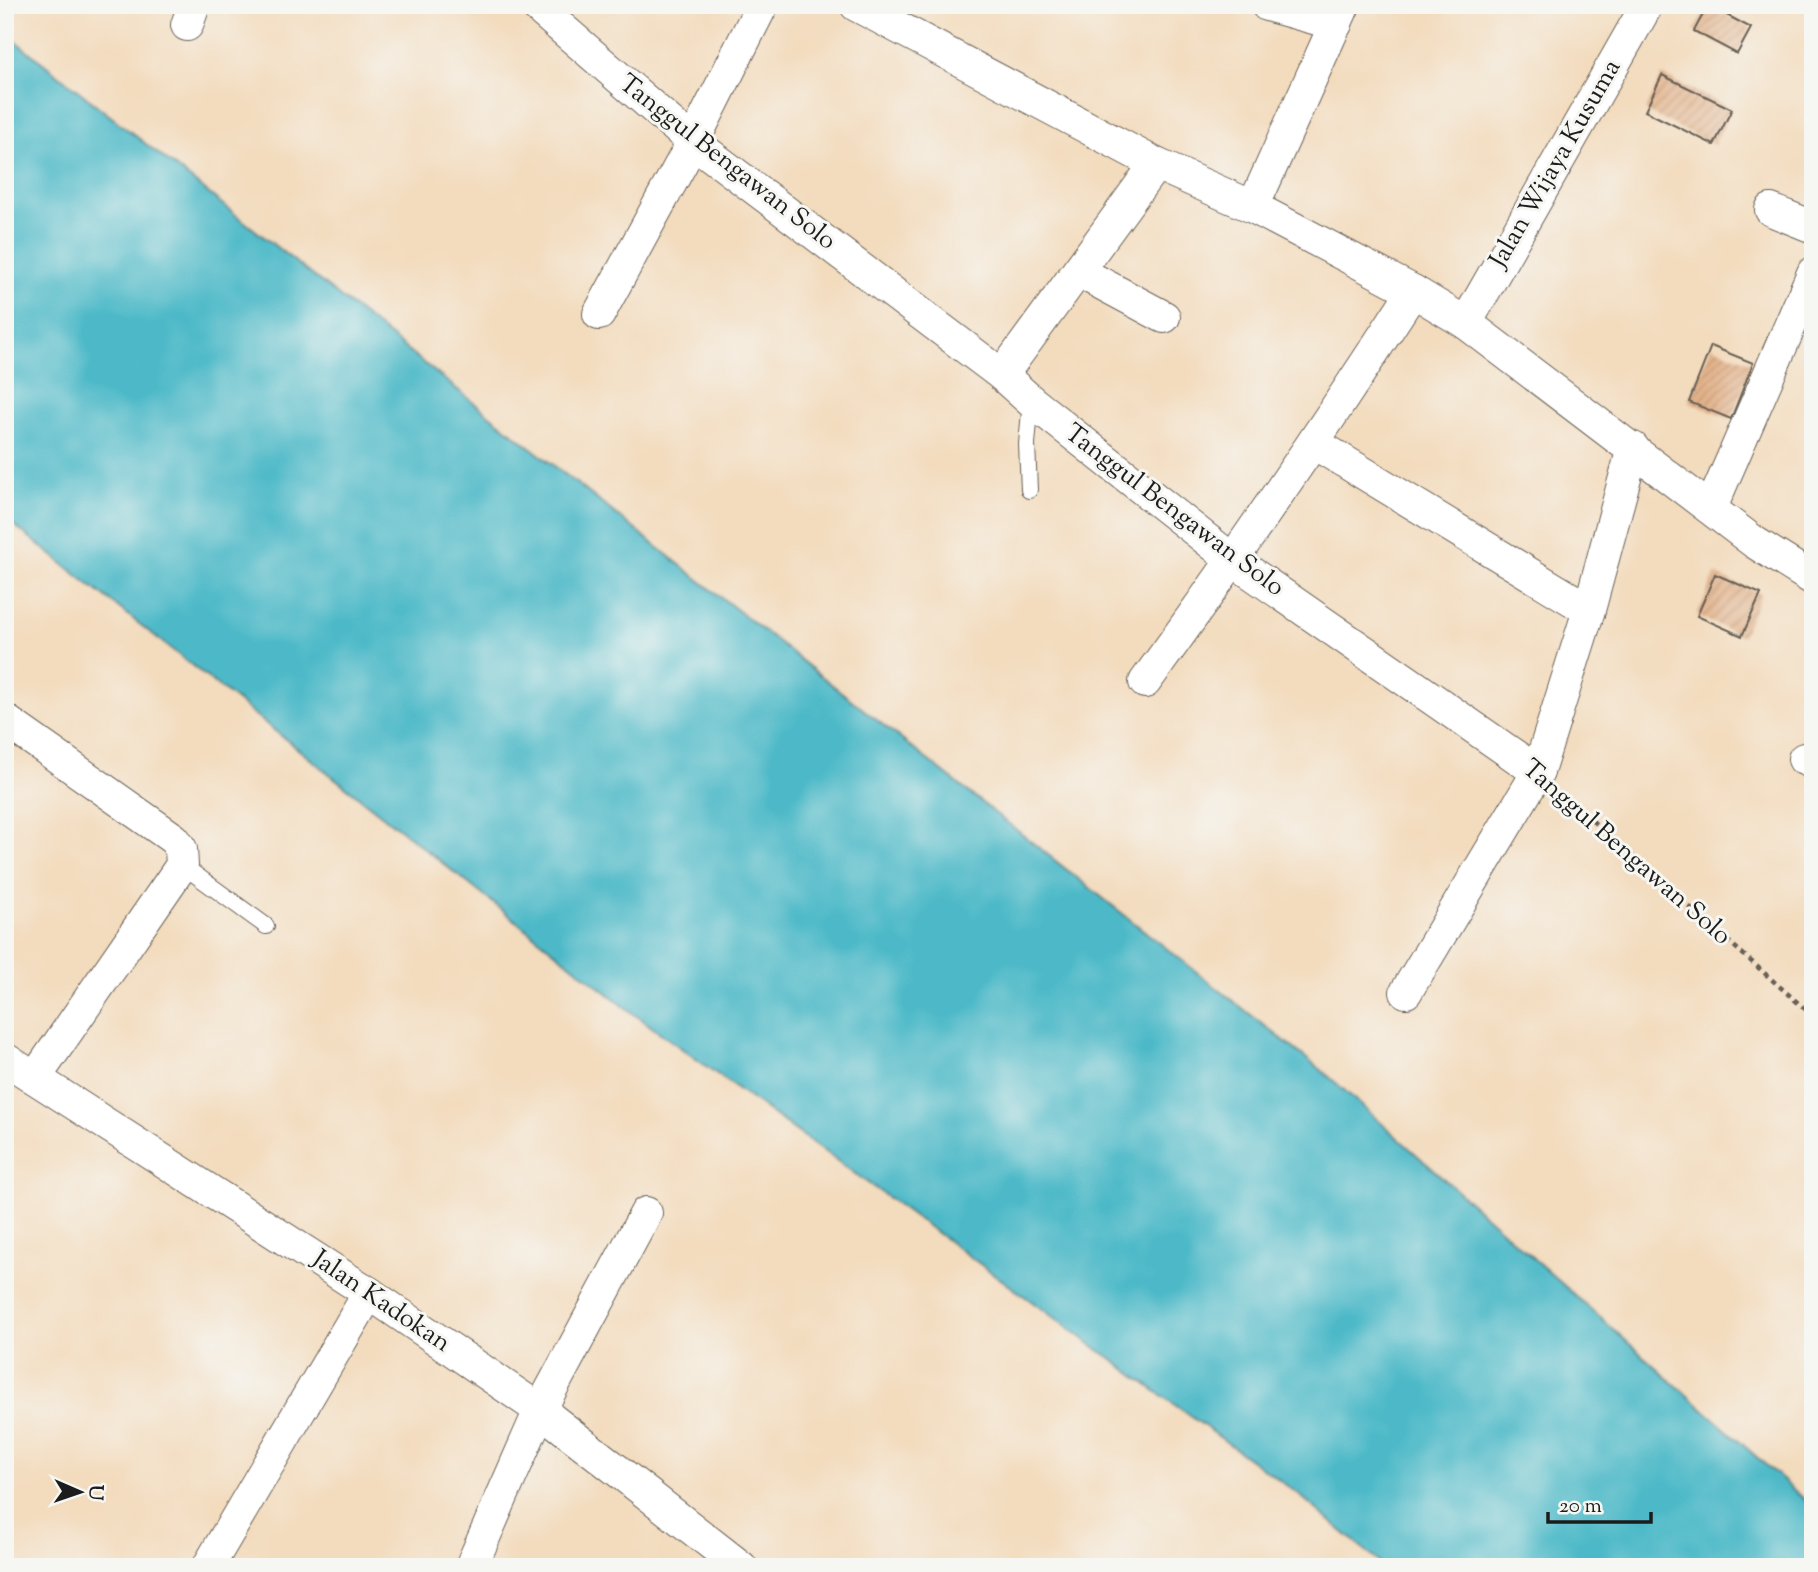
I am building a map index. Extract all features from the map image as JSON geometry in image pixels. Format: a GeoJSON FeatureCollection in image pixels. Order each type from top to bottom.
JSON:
{"type":"FeatureCollection","features":[{"type":"Feature","properties":{"kind":"street","name":"Tanggul Bengawan Solo"},"geometry":{"type":"LineString","coordinates":[[535,5],[693,142],[1002,375],[1031,401],[1234,561],[1538,772]]}},
{"type":"Feature","properties":{"kind":"street"},"geometry":{"type":"LineString","coordinates":[[599,314],[693,142],[762,5]]}},
{"type":"Feature","properties":{"kind":"street"},"geometry":{"type":"LineString","coordinates":[[856,5],[909,17],[1156,164],[1253,207],[1413,291],[1466,323],[1754,541],[1813,579]]}},
{"type":"Feature","properties":{"kind":"street"},"geometry":{"type":"LineString","coordinates":[[1253,207],[1340,15],[1267,5]]}},
{"type":"Feature","properties":{"kind":"street","name":"Jalan Wijaya Kusuma"},"geometry":{"type":"LineString","coordinates":[[1466,323],[1647,5]]}},
{"type":"Feature","properties":{"kind":"street"},"geometry":{"type":"LineString","coordinates":[[1002,375],[1156,164]]}},
{"type":"Feature","properties":{"kind":"street"},"geometry":{"type":"LineString","coordinates":[[1771,210],[1813,227]]}},
{"type":"Feature","properties":{"kind":"street"},"geometry":{"type":"LineString","coordinates":[[1078,271],[1164,317]]}},
{"type":"Feature","properties":{"kind":"street"},"geometry":{"type":"LineString","coordinates":[[1711,509],[1813,273]]}},
{"type":"Feature","properties":{"kind":"street"},"geometry":{"type":"LineString","coordinates":[[1145,682],[1234,561],[1413,291]]}},
{"type":"Feature","properties":{"kind":"street"},"geometry":{"type":"LineString","coordinates":[[1314,443],[1590,610]]}},
{"type":"Feature","properties":{"kind":"street"},"geometry":{"type":"LineString","coordinates":[[1406,992],[1538,772],[1590,610],[1633,448]]}},
{"type":"Feature","properties":{"kind":"street"},"geometry":{"type":"LineString","coordinates":[[5,720],[174,839],[181,849],[181,865],[34,1078]]}},
{"type":"Feature","properties":{"kind":"street","name":"Jalan Kadokan"},"geometry":{"type":"LineString","coordinates":[[5,1059],[369,1293],[540,1410],[741,1567]]}},
{"type":"Feature","properties":{"kind":"street"},"geometry":{"type":"LineString","coordinates":[[471,1567],[540,1410],[646,1213]]}},
{"type":"Feature","properties":{"kind":"street"},"geometry":{"type":"LineString","coordinates":[[208,1567],[369,1293]]}},
{"type":"Feature","properties":{"kind":"lane"},"geometry":{"type":"LineString","coordinates":[[1029,490],[1027,444],[1031,401]]}},
{"type":"Feature","properties":{"kind":"lane"},"geometry":{"type":"LineString","coordinates":[[181,865],[266,926]]}},
{"type":"Feature","properties":{"kind":"path","name":"Tanggul Bengawan Solo"},"geometry":{"type":"LineString","coordinates":[[1538,772],[1813,1016]]}},
{"type":"Feature","properties":{"kind":"water"},"geometry":{"type":"Polygon","coordinates":[[[5,33],[1326,1074],[1813,1507],[1813,1567],[1385,1567],[1297,1493],[634,1014],[5,518],[5,33]]]}},
{"type":"Feature","properties":{"kind":"building"},"geometry":{"type":"Polygon","coordinates":[[[1708,5],[1751,28],[1737,54],[1694,31],[1708,5]]]}},
{"type":"Feature","properties":{"kind":"building"},"geometry":{"type":"Polygon","coordinates":[[[1662,75],[1732,109],[1714,145],[1645,111],[1662,75]]]}},
{"type":"Feature","properties":{"kind":"building"},"geometry":{"type":"Polygon","coordinates":[[[1711,346],[1753,363],[1731,419],[1689,402],[1711,346]]]}},
{"type":"Feature","properties":{"kind":"building"},"geometry":{"type":"Polygon","coordinates":[[[1715,574],[1761,594],[1742,636],[1697,616],[1715,574]]]}}]}
